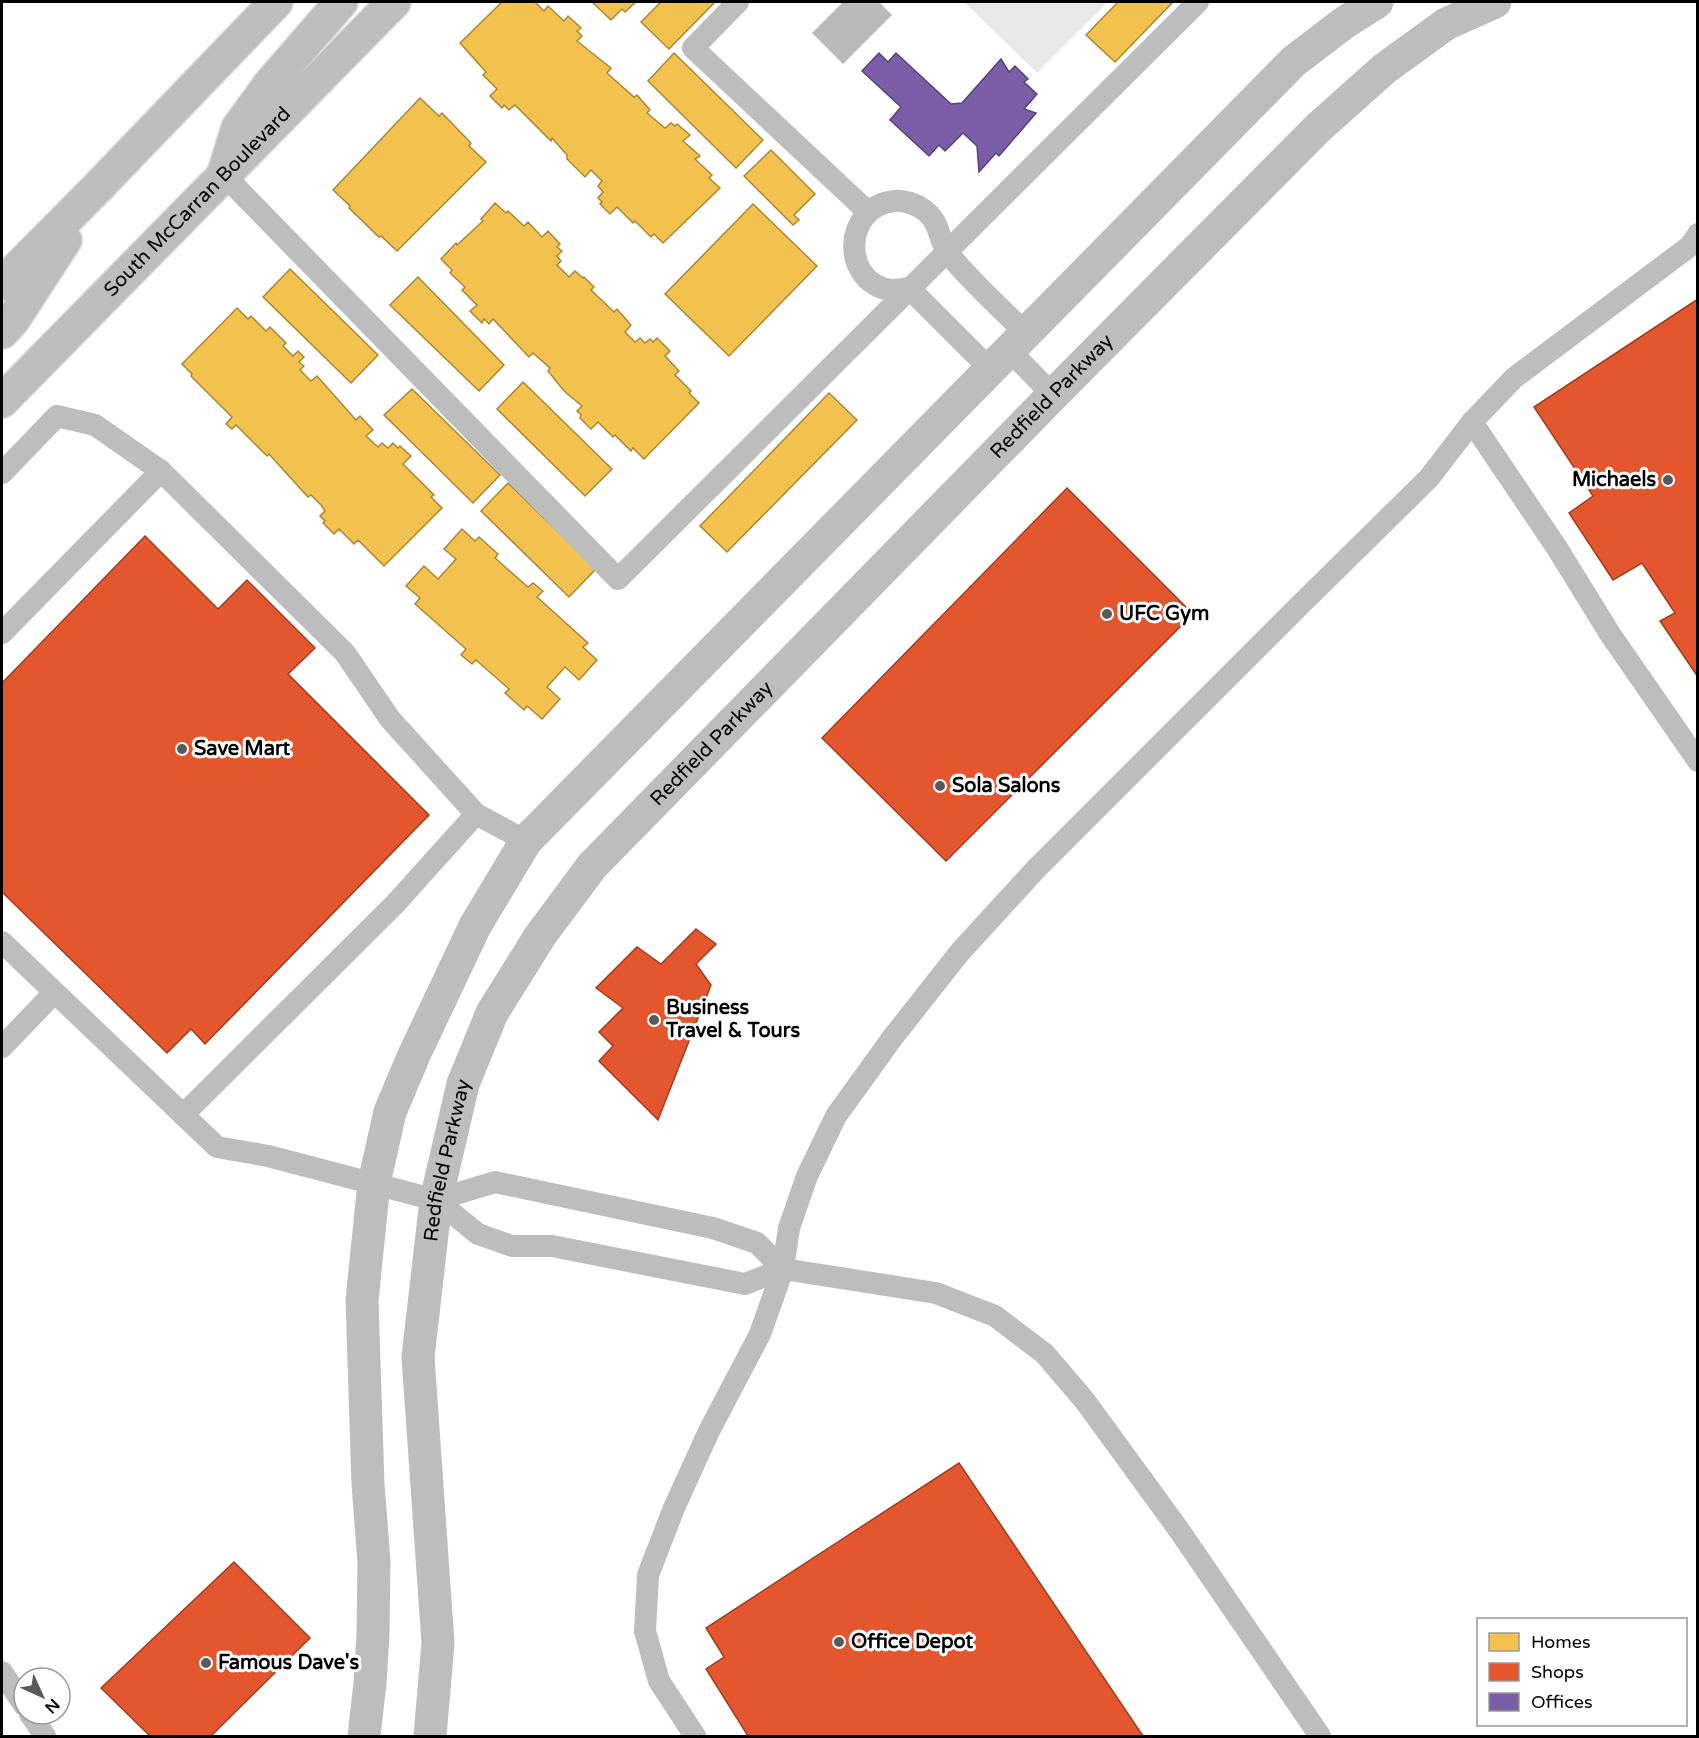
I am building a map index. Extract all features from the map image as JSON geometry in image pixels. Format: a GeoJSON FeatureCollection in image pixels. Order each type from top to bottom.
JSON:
{"type":"FeatureCollection","features":[{"type":"Feature","properties":{"kind":"street"},"geometry":{"type":"LineString","coordinates":[[2,284],[276,2]]}},
{"type":"Feature","properties":{"kind":"street"},"geometry":{"type":"LineString","coordinates":[[224,175],[238,128],[270,84],[341,2]]}},
{"type":"Feature","properties":{"kind":"street","name":"South McCarran Boulevard"},"geometry":{"type":"LineString","coordinates":[[2,401],[393,2]]}},
{"type":"Feature","properties":{"kind":"street"},"geometry":{"type":"LineString","coordinates":[[364,1737],[374,1634],[374,1562],[368,1484],[362,1300],[374,1183],[390,1112],[414,1055],[475,926],[526,841],[1294,61],[1344,23],[1377,2]]}},
{"type":"Feature","properties":{"kind":"street","name":"Redfield Parkway"},"geometry":{"type":"LineString","coordinates":[[430,1737],[438,1643],[418,1357],[436,1200],[463,1084],[492,1013],[540,936],[592,866],[1319,127],[1384,69],[1446,24],[1495,2]]}},
{"type":"Feature","properties":{"kind":"street"},"geometry":{"type":"LineString","coordinates":[[2,332],[13,320],[100,185]]}},
{"type":"Feature","properties":{"kind":"lane"},"geometry":{"type":"LineString","coordinates":[[738,2],[693,48],[868,212]]}},
{"type":"Feature","properties":{"kind":"lane"},"geometry":{"type":"LineString","coordinates":[[224,175],[618,579],[1198,2]]}},
{"type":"Feature","properties":{"kind":"lane"},"geometry":{"type":"LineString","coordinates":[[1008,351],[946,251],[934,220],[924,210],[910,203],[895,201],[881,204],[868,212],[859,223],[854,237],[854,251],[858,265],[866,276],[877,285],[891,290],[909,288],[1008,351],[1053,396]]}},
{"type":"Feature","properties":{"kind":"lane"},"geometry":{"type":"LineString","coordinates":[[695,1737],[660,1681],[645,1631],[648,1575],[674,1508],[709,1431],[760,1334],[783,1269],[789,1228],[807,1176],[836,1116],[893,1037],[960,952],[1080,825],[1429,478],[1472,422],[1514,378],[1690,246],[1698,234]]}},
{"type":"Feature","properties":{"kind":"lane"},"geometry":{"type":"LineString","coordinates":[[2,473],[57,416],[95,425],[162,471],[345,653],[390,719],[476,814],[526,841]]}},
{"type":"Feature","properties":{"kind":"lane"},"geometry":{"type":"LineString","coordinates":[[1472,422],[1557,548],[1606,629],[1698,760]]}},
{"type":"Feature","properties":{"kind":"lane"},"geometry":{"type":"LineString","coordinates":[[2,633],[162,471]]}},
{"type":"Feature","properties":{"kind":"lane"},"geometry":{"type":"LineString","coordinates":[[183,1115],[394,904],[476,814]]}},
{"type":"Feature","properties":{"kind":"lane"},"geometry":{"type":"LineString","coordinates":[[2,942],[217,1147],[268,1156],[436,1200],[478,1234],[512,1246],[552,1246],[745,1284],[783,1269],[936,1293],[994,1316],[1045,1354],[1085,1401],[1173,1521],[1320,1737]]}},
{"type":"Feature","properties":{"kind":"lane"},"geometry":{"type":"LineString","coordinates":[[2,1047],[54,993]]}},
{"type":"Feature","properties":{"kind":"lane"},"geometry":{"type":"LineString","coordinates":[[436,1200],[495,1182],[713,1228],[757,1243],[783,1269]]}},
{"type":"Feature","properties":{"kind":"lane"},"geometry":{"type":"LineString","coordinates":[[2,1672],[12,1687]]}},
{"type":"Feature","properties":{"kind":"shaded area"},"geometry":{"type":"Polygon","coordinates":[[[843,2],[879,2],[892,15],[843,64],[812,33],[843,2]]]}},
{"type":"Feature","properties":{"kind":"shaded area"},"geometry":{"type":"Polygon","coordinates":[[[964,2],[1108,2],[1037,73],[964,2]]]}},
{"type":"Feature","properties":{"kind":"building: Homes"},"geometry":{"type":"Polygon","coordinates":[[[502,2],[535,2],[544,11],[548,6],[564,21],[568,16],[581,28],[577,31],[582,36],[577,41],[611,68],[607,73],[634,97],[637,95],[650,110],[647,113],[665,128],[671,123],[675,126],[677,124],[690,135],[683,141],[700,156],[695,159],[712,175],[709,178],[720,188],[663,243],[654,234],[651,237],[635,221],[633,223],[617,207],[610,214],[600,204],[602,202],[598,198],[603,192],[598,186],[602,181],[591,170],[585,177],[567,159],[567,155],[552,138],[551,141],[515,105],[509,110],[504,105],[502,108],[490,96],[497,89],[483,75],[486,72],[460,43],[502,2]]]}},
{"type":"Feature","properties":{"kind":"building: Homes"},"geometry":{"type":"Polygon","coordinates":[[[592,2],[636,2],[625,12],[622,9],[611,20],[592,2]]]}},
{"type":"Feature","properties":{"kind":"building: Homes"},"geometry":{"type":"Polygon","coordinates":[[[661,2],[715,2],[669,49],[641,22],[661,2]]]}},
{"type":"Feature","properties":{"kind":"building: Homes"},"geometry":{"type":"Polygon","coordinates":[[[1118,2],[1173,2],[1115,62],[1086,35],[1118,2]]]}},
{"type":"Feature","properties":{"kind":"building: Homes"},"geometry":{"type":"Polygon","coordinates":[[[674,53],[763,140],[736,168],[648,81],[674,53]]]}},
{"type":"Feature","properties":{"kind":"building: Homes"},"geometry":{"type":"Polygon","coordinates":[[[420,98],[439,116],[442,113],[471,143],[469,146],[486,162],[397,251],[381,236],[379,237],[333,190],[420,98]]]}},
{"type":"Feature","properties":{"kind":"building: Homes"},"geometry":{"type":"Polygon","coordinates":[[[771,150],[815,194],[794,215],[799,220],[793,225],[744,176],[771,150]]]}},
{"type":"Feature","properties":{"kind":"building: Homes"},"geometry":{"type":"Polygon","coordinates":[[[495,203],[506,213],[508,211],[524,226],[528,222],[542,237],[548,231],[560,244],[557,247],[562,251],[557,256],[561,261],[557,265],[569,277],[575,271],[584,277],[594,287],[591,290],[614,312],[617,309],[631,325],[625,332],[635,342],[640,338],[645,343],[650,339],[653,342],[657,338],[670,351],[665,356],[679,371],[675,375],[699,403],[644,459],[633,448],[631,451],[615,435],[613,437],[598,422],[591,429],[580,418],[581,415],[577,411],[582,406],[564,391],[548,371],[550,368],[533,353],[529,357],[493,319],[489,324],[484,319],[482,323],[470,311],[477,305],[462,290],[465,287],[450,273],[452,270],[441,259],[456,243],[457,245],[483,221],[481,219],[495,203]]]}},
{"type":"Feature","properties":{"kind":"building: Homes"},"geometry":{"type":"Polygon","coordinates":[[[753,204],[817,266],[729,356],[665,294],[753,204]]]}},
{"type":"Feature","properties":{"kind":"building: Homes"},"geometry":{"type":"Polygon","coordinates":[[[290,269],[378,355],[351,383],[263,297],[290,269]]]}},
{"type":"Feature","properties":{"kind":"building: Homes"},"geometry":{"type":"Polygon","coordinates":[[[418,277],[504,365],[479,391],[390,305],[418,277]]]}},
{"type":"Feature","properties":{"kind":"building: Homes"},"geometry":{"type":"Polygon","coordinates":[[[237,308],[248,319],[251,316],[266,331],[270,327],[286,343],[283,346],[293,356],[298,351],[304,357],[299,362],[304,366],[300,370],[311,381],[317,376],[356,420],[360,416],[373,430],[366,436],[378,447],[382,443],[388,448],[393,443],[411,456],[403,464],[434,495],[431,497],[442,508],[384,566],[358,540],[354,544],[339,529],[334,534],[323,523],[325,521],[320,516],[325,511],[321,505],[311,495],[308,497],[269,454],[267,456],[236,425],[232,429],[226,424],[232,417],[182,364],[237,308]]]}},
{"type":"Feature","properties":{"kind":"building: Homes"},"geometry":{"type":"Polygon","coordinates":[[[523,382],[612,469],[585,496],[497,409],[523,382]]]}},
{"type":"Feature","properties":{"kind":"building: Homes"},"geometry":{"type":"Polygon","coordinates":[[[412,389],[500,475],[473,503],[384,415],[412,389]]]}},
{"type":"Feature","properties":{"kind":"building: Homes"},"geometry":{"type":"Polygon","coordinates":[[[829,393],[857,420],[727,552],[700,526],[829,393]]]}},
{"type":"Feature","properties":{"kind":"building: Homes"},"geometry":{"type":"Polygon","coordinates":[[[508,483],[596,569],[569,597],[481,511],[508,483]]]}},
{"type":"Feature","properties":{"kind":"building: Homes"},"geometry":{"type":"Polygon","coordinates":[[[462,529],[475,541],[479,537],[498,554],[495,558],[528,587],[533,583],[543,591],[537,597],[588,643],[583,647],[597,660],[579,680],[565,667],[547,687],[560,699],[542,719],[527,706],[524,710],[505,693],[509,689],[476,660],[472,664],[461,655],[466,649],[415,604],[420,598],[406,586],[424,566],[438,579],[456,559],[444,549],[462,529]]]}},
{"type":"Feature","properties":{"kind":"building: Shops"},"geometry":{"type":"Polygon","coordinates":[[[1698,299],[1698,677],[1660,621],[1675,613],[1642,563],[1613,580],[1569,513],[1593,496],[1534,407],[1698,299]]]}},
{"type":"Feature","properties":{"kind":"building: Shops"},"geometry":{"type":"Polygon","coordinates":[[[1067,488],[1193,614],[946,861],[822,738],[1067,488]]]}},
{"type":"Feature","properties":{"kind":"building: Shops","name":"Save Mart"},"geometry":{"type":"Polygon","coordinates":[[[145,536],[218,609],[247,580],[315,648],[288,674],[429,815],[205,1044],[191,1029],[167,1053],[2,892],[2,683],[145,536]]]}},
{"type":"Feature","properties":{"kind":"building: Shops","name":"Business Travel & Tours"},"geometry":{"type":"Polygon","coordinates":[[[696,929],[716,944],[696,964],[711,985],[658,1120],[599,1061],[613,1046],[599,1032],[623,1008],[596,988],[637,947],[661,964],[696,929]]]}},
{"type":"Feature","properties":{"kind":"building: Shops"},"geometry":{"type":"Polygon","coordinates":[[[959,1463],[1143,1736],[748,1736],[706,1669],[724,1657],[706,1628],[959,1463]]]}},
{"type":"Feature","properties":{"kind":"building: Shops","name":"Famous Dave's"},"geometry":{"type":"Polygon","coordinates":[[[234,1562],[310,1638],[211,1736],[150,1736],[101,1688],[234,1562]]]}},
{"type":"Feature","properties":{"kind":"building: Offices"},"geometry":{"type":"Polygon","coordinates":[[[879,53],[888,62],[896,53],[951,104],[962,103],[1001,59],[1009,72],[1015,66],[1028,79],[1024,82],[1037,94],[1024,109],[1036,113],[999,156],[996,153],[979,172],[977,146],[963,133],[945,151],[939,145],[929,156],[890,120],[901,107],[862,71],[879,53]]]}},
{"type":"Feature","properties":{"kind":"place","name":"Michaels"},"geometry":{"type":"Point","coordinates":[1668,480]}},
{"type":"Feature","properties":{"kind":"place","name":"UFC Gym"},"geometry":{"type":"Point","coordinates":[1107,614]}},
{"type":"Feature","properties":{"kind":"place","name":"Save Mart"},"geometry":{"type":"Point","coordinates":[182,749]}},
{"type":"Feature","properties":{"kind":"place","name":"Sola Salons"},"geometry":{"type":"Point","coordinates":[940,786]}},
{"type":"Feature","properties":{"kind":"place","name":"Business Travel & Tours"},"geometry":{"type":"Point","coordinates":[654,1020]}},
{"type":"Feature","properties":{"kind":"place","name":"Office Depot"},"geometry":{"type":"Point","coordinates":[839,1642]}},
{"type":"Feature","properties":{"kind":"place","name":"Famous Dave's"},"geometry":{"type":"Point","coordinates":[206,1663]}}]}
